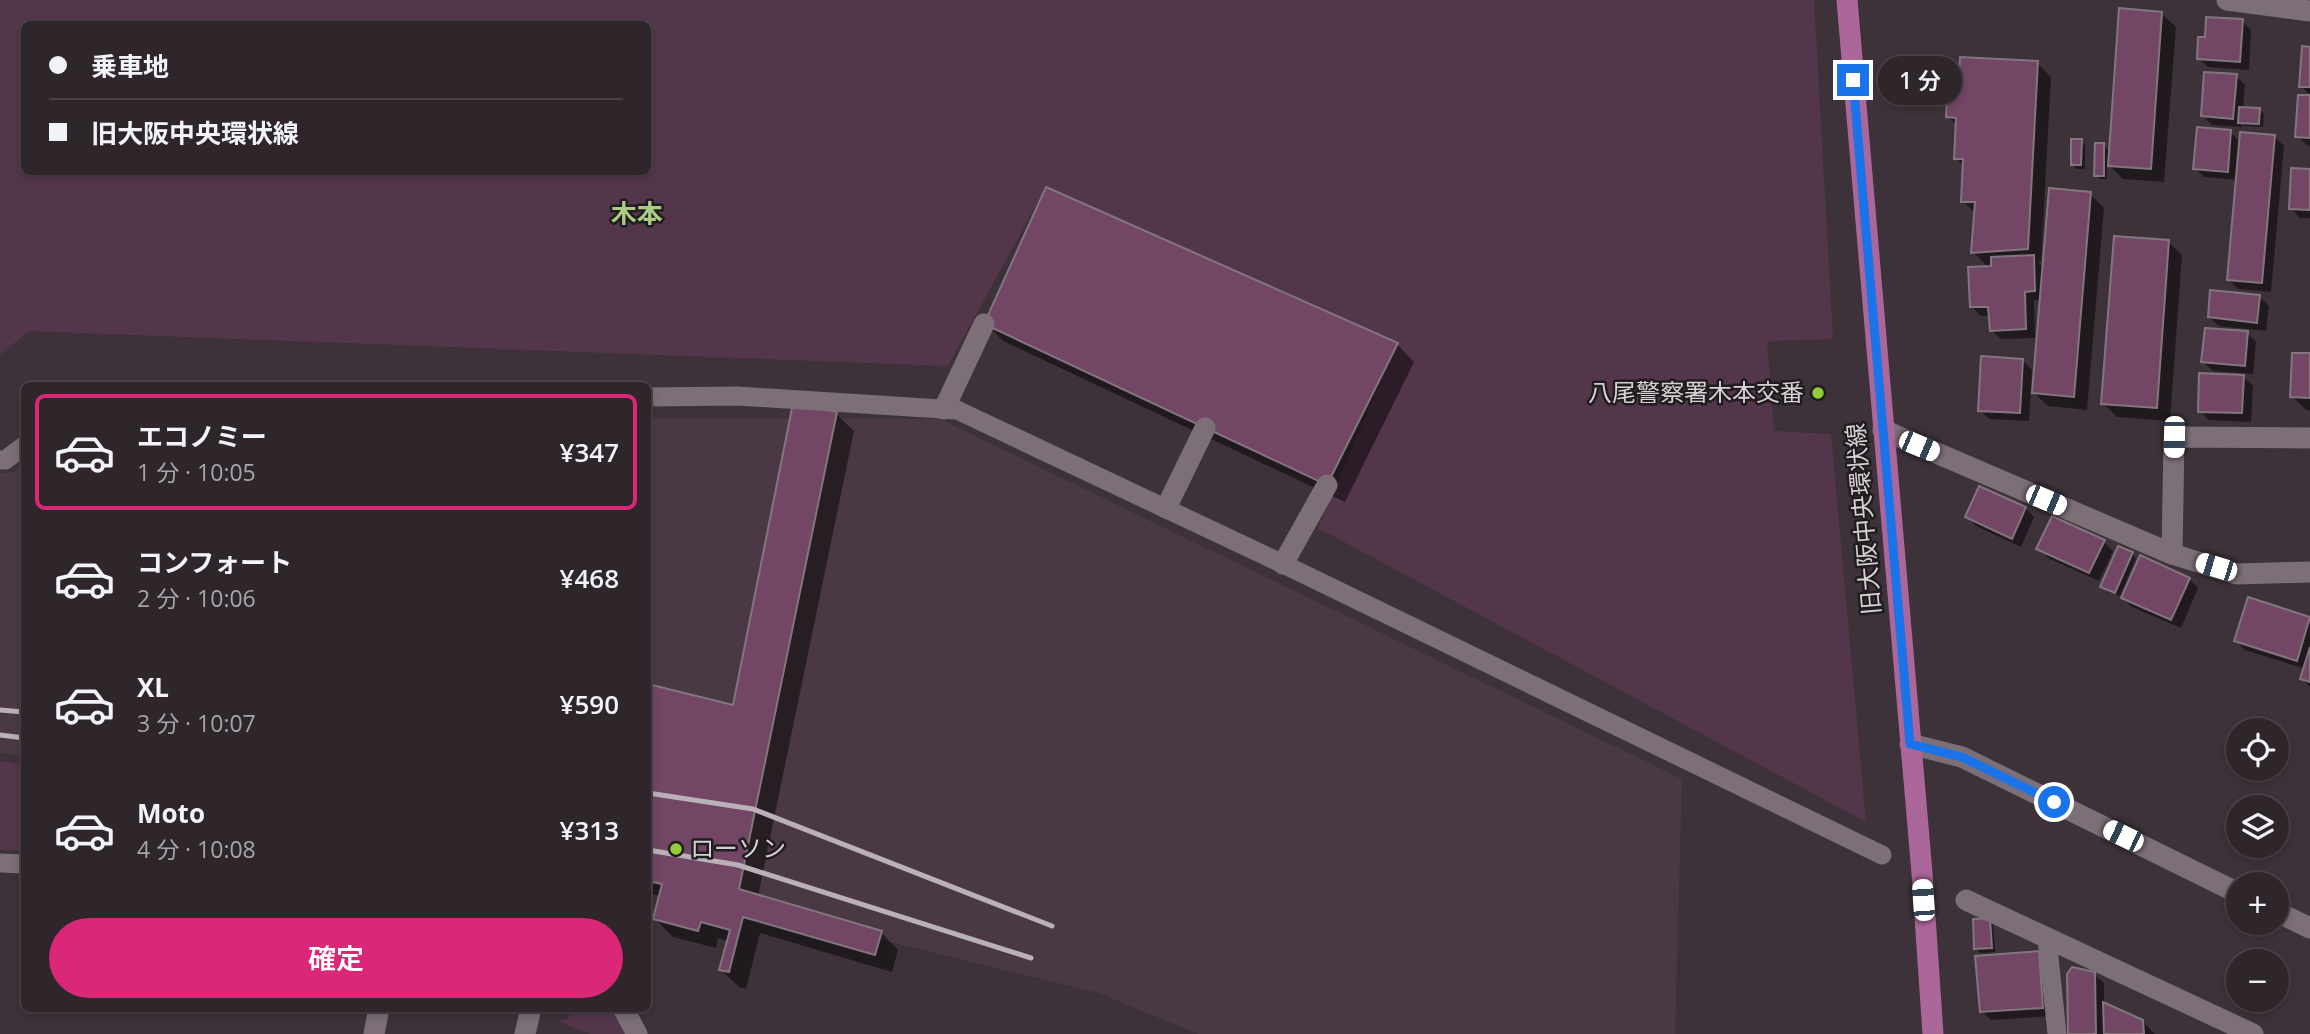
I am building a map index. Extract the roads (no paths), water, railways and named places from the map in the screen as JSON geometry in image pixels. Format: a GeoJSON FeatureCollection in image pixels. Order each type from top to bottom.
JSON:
{"type":"FeatureCollection","features":[{"type":"Feature","properties":{"kind":"main road","name":"旧大阪中央環状線"},"geometry":{"type":"LineString","coordinates":[[1847,0],[1933,1034]]}},
{"type":"Feature","properties":{"kind":"street"},"geometry":{"type":"LineString","coordinates":[[2227,0],[2310,11]]}},
{"type":"Feature","properties":{"kind":"street"},"geometry":{"type":"LineString","coordinates":[[944,409],[984,324]]}},
{"type":"Feature","properties":{"kind":"street"},"geometry":{"type":"LineString","coordinates":[[1166,508],[1205,428]]}},
{"type":"Feature","properties":{"kind":"street"},"geometry":{"type":"LineString","coordinates":[[1883,430],[2172,554],[2237,574],[2310,572]]}},
{"type":"Feature","properties":{"kind":"street"},"geometry":{"type":"LineString","coordinates":[[2172,554],[2174,437],[2310,438]]}},
{"type":"Feature","properties":{"kind":"street"},"geometry":{"type":"LineString","coordinates":[[1283,564],[1327,485]]}},
{"type":"Feature","properties":{"kind":"street"},"geometry":{"type":"LineString","coordinates":[[1910,744],[1962,757],[2226,887]]}},
{"type":"Feature","properties":{"kind":"street"},"geometry":{"type":"LineString","coordinates":[[1966,900],[2253,1034]]}},
{"type":"Feature","properties":{"kind":"street"},"geometry":{"type":"LineString","coordinates":[[2289,918],[2310,928]]}},
{"type":"Feature","properties":{"kind":"street"},"geometry":{"type":"LineString","coordinates":[[374,1034],[378,1012]]}},
{"type":"Feature","properties":{"kind":"street"},"geometry":{"type":"LineString","coordinates":[[525,1034],[530,1012]]}},
{"type":"Feature","properties":{"kind":"street"},"geometry":{"type":"LineString","coordinates":[[625,1012],[637,1034]]}},
{"type":"Feature","properties":{"kind":"lane"},"geometry":{"type":"LineString","coordinates":[[651,397],[737,396],[957,410],[1283,564],[1882,855]]}},
{"type":"Feature","properties":{"kind":"lane"},"geometry":{"type":"LineString","coordinates":[[0,460],[5,460],[21,448]]}},
{"type":"Feature","properties":{"kind":"lane"},"geometry":{"type":"LineString","coordinates":[[0,863],[21,864]]}},
{"type":"Feature","properties":{"kind":"lane"},"geometry":{"type":"LineString","coordinates":[[2047,938],[2057,1034]]}},
{"type":"Feature","properties":{"kind":"railway"},"geometry":{"type":"LineString","coordinates":[[0,710],[21,712]]}},
{"type":"Feature","properties":{"kind":"railway"},"geometry":{"type":"LineString","coordinates":[[0,735],[21,738]]}},
{"type":"Feature","properties":{"kind":"railway"},"geometry":{"type":"LineString","coordinates":[[651,793],[753,809],[1052,926]]}},
{"type":"Feature","properties":{"kind":"railway"},"geometry":{"type":"LineString","coordinates":[[651,850],[738,865],[1031,958]]}},
{"type":"Feature","properties":{"kind":"place","name":"八尾警察署木本交番"},"geometry":{"type":"Point","coordinates":[1818,393]}},
{"type":"Feature","properties":{"kind":"place","name":"ローソン"},"geometry":{"type":"Point","coordinates":[676,849]}},
{"type":"Feature","properties":{"kind":"district","name":"木本"},"geometry":{"type":"Point","coordinates":[637,214]}}]}
